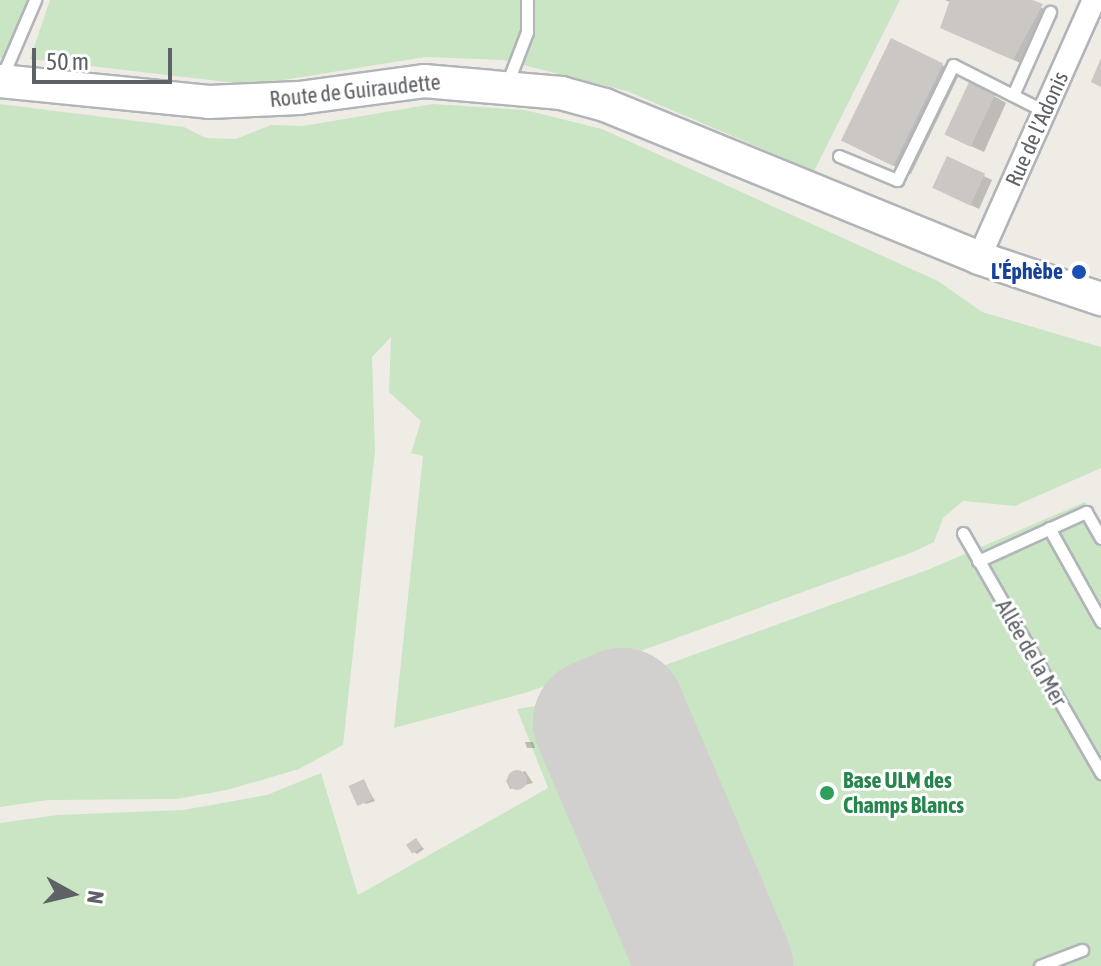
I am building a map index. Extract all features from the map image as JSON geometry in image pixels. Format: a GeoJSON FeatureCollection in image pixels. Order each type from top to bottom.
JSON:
{"type":"FeatureCollection","features":[{"type":"Feature","properties":{"kind":"street","name":"Rue de l'Adonis"},"geometry":{"type":"LineString","coordinates":[[979,258],[1094,0]]}},
{"type":"Feature","properties":{"kind":"street","name":"Route de Guiraudette"},"geometry":{"type":"LineString","coordinates":[[0,81],[209,102],[299,98],[424,81],[507,85],[605,105],[744,165],[979,258],[1101,299]]}},
{"type":"Feature","properties":{"kind":"street","name":"Route de Guiraudette"},"geometry":{"type":"LineString","coordinates":[[744,165],[777,185],[987,281],[1101,315]]}},
{"type":"Feature","properties":{"kind":"street","name":"Route de Guiraudette"},"geometry":{"type":"LineString","coordinates":[[777,185],[970,263],[979,258]]}},
{"type":"Feature","properties":{"kind":"lane"},"geometry":{"type":"LineString","coordinates":[[0,81],[35,0]]}},
{"type":"Feature","properties":{"kind":"lane"},"geometry":{"type":"LineString","coordinates":[[507,85],[527,32],[527,0]]}},
{"type":"Feature","properties":{"kind":"lane"},"geometry":{"type":"LineString","coordinates":[[1013,95],[1050,12]]}},
{"type":"Feature","properties":{"kind":"lane"},"geometry":{"type":"LineString","coordinates":[[839,156],[897,180],[953,65],[1046,112]]}},
{"type":"Feature","properties":{"kind":"lane"},"geometry":{"type":"LineString","coordinates":[[978,561],[1086,512],[1101,538]]}},
{"type":"Feature","properties":{"kind":"lane"},"geometry":{"type":"LineString","coordinates":[[1049,528],[1101,621]]}},
{"type":"Feature","properties":{"kind":"lane","name":"Allée de la Mer"},"geometry":{"type":"LineString","coordinates":[[963,533],[1101,773]]}},
{"type":"Feature","properties":{"kind":"lane"},"geometry":{"type":"LineString","coordinates":[[1040,966],[1082,950]]}},
{"type":"Feature","properties":{"kind":"green space"},"geometry":{"type":"Polygon","coordinates":[[[0,0],[30,0],[4,58],[0,58],[0,0]]]}},
{"type":"Feature","properties":{"kind":"green space"},"geometry":{"type":"Polygon","coordinates":[[[50,0],[900,0],[814,171],[627,91],[503,60],[425,57],[253,85],[30,59],[50,0]]]}},
{"type":"Feature","properties":{"kind":"green space"},"geometry":{"type":"Polygon","coordinates":[[[0,104],[184,127],[206,138],[236,139],[271,125],[303,126],[433,104],[525,110],[602,129],[938,281],[982,312],[1101,347],[1101,468],[1015,506],[963,501],[943,518],[934,542],[913,552],[525,693],[394,728],[423,456],[411,453],[421,421],[389,392],[391,337],[372,357],[375,451],[343,745],[299,769],[227,790],[176,799],[48,800],[0,807],[0,104]]]}},
{"type":"Feature","properties":{"kind":"green space"},"geometry":{"type":"Polygon","coordinates":[[[1085,502],[1101,530],[1101,966],[0,966],[0,823],[57,815],[183,810],[267,795],[321,773],[358,895],[548,788],[517,709],[566,701],[930,569],[1085,502]]]}},
{"type":"Feature","properties":{"kind":"building"},"geometry":{"type":"Polygon","coordinates":[[[950,0],[1032,0],[1043,4],[1013,60],[940,28],[950,0]]]}},
{"type":"Feature","properties":{"kind":"building"},"geometry":{"type":"Polygon","coordinates":[[[891,38],[943,63],[893,166],[841,140],[891,38]]]}},
{"type":"Feature","properties":{"kind":"building"},"geometry":{"type":"Polygon","coordinates":[[[1101,58],[1101,87],[1091,82],[1101,58]]]}},
{"type":"Feature","properties":{"kind":"building"},"geometry":{"type":"Polygon","coordinates":[[[969,82],[995,94],[971,147],[944,135],[969,82]]]}},
{"type":"Feature","properties":{"kind":"building"},"geometry":{"type":"Polygon","coordinates":[[[947,156],[985,174],[970,205],[932,188],[947,156]]]}},
{"type":"Feature","properties":{"kind":"building"},"geometry":{"type":"Polygon","coordinates":[[[517,770],[524,773],[527,780],[524,787],[517,790],[510,787],[507,780],[510,773],[517,770]]]}},
{"type":"Feature","properties":{"kind":"building"},"geometry":{"type":"Polygon","coordinates":[[[364,779],[373,799],[357,806],[348,786],[364,779]]]}},
{"type":"Feature","properties":{"kind":"building"},"geometry":{"type":"Polygon","coordinates":[[[416,838],[422,847],[412,854],[406,845],[416,838]]]}},
{"type":"Feature","properties":{"kind":"runway"},"geometry":{"type":"LineString","coordinates":[[700,966],[596,722],[622,711],[730,966]]}},
{"type":"Feature","properties":{"kind":"place","name":"L'Éphèbe"},"geometry":{"type":"Point","coordinates":[1079,272]}},
{"type":"Feature","properties":{"kind":"place","name":"Base ULM des Champs Blancs"},"geometry":{"type":"Point","coordinates":[827,793]}}]}
